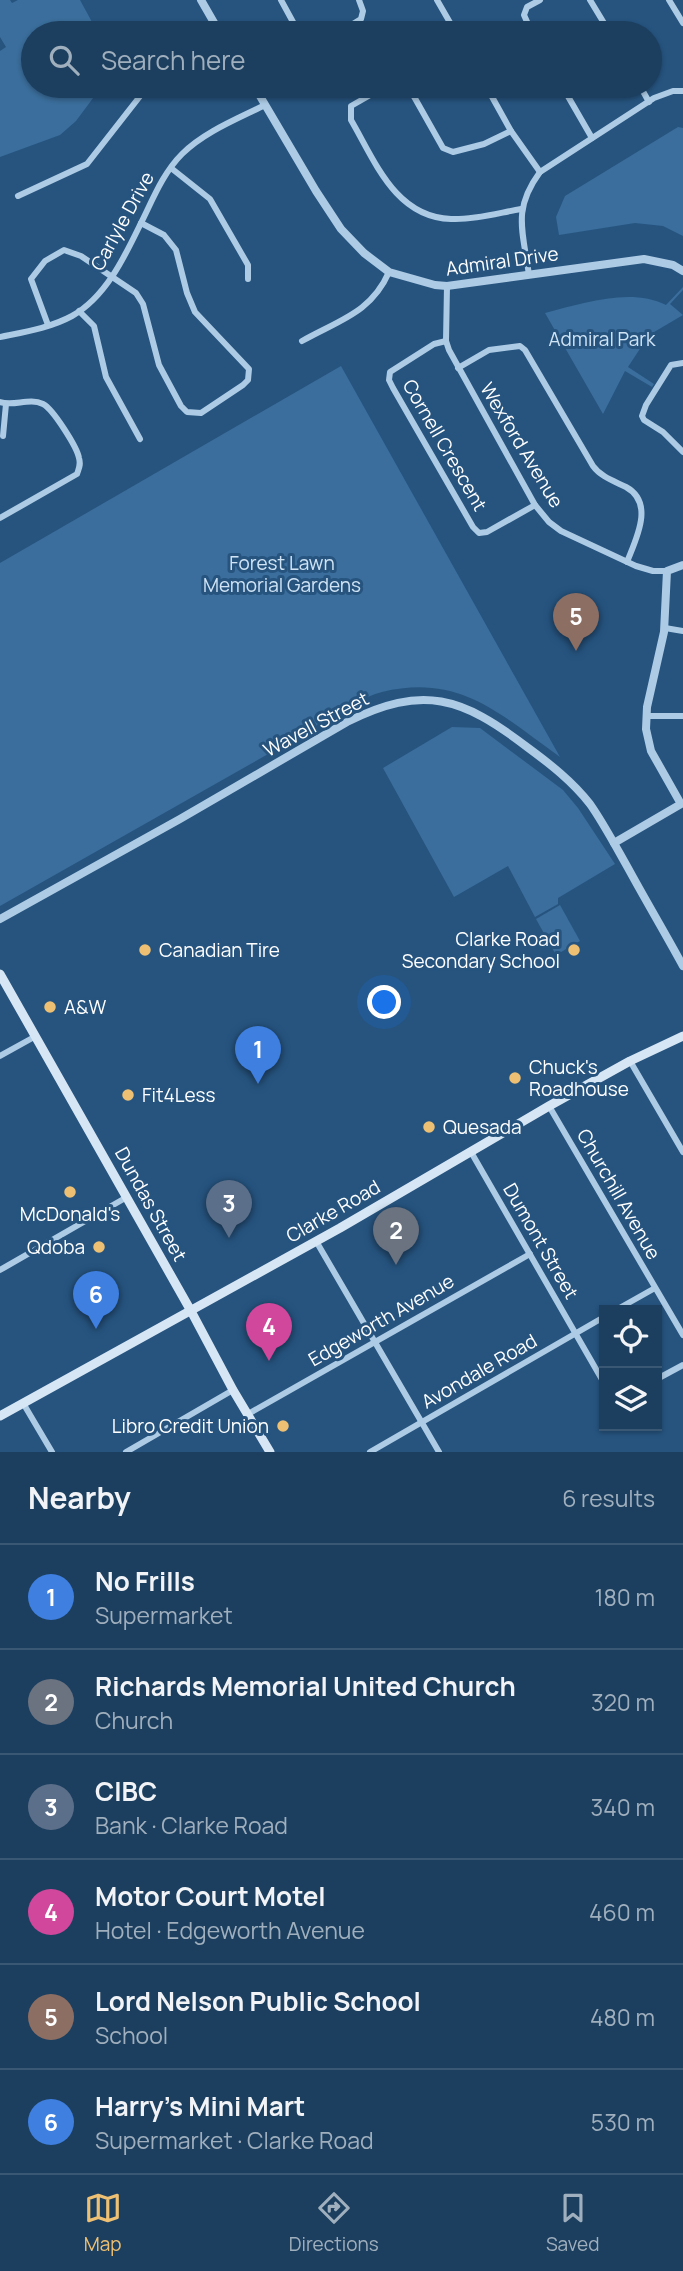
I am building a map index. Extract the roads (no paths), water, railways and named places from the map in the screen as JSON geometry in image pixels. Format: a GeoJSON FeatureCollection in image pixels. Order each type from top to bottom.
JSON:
{"type":"FeatureCollection","features":[{"type":"Feature","properties":{"kind":"main road","name":"Dundas Street"},"geometry":{"type":"LineString","coordinates":[[0,974],[270,1452]]}},
{"type":"Feature","properties":{"kind":"main road","name":"Clarke Road"},"geometry":{"type":"LineString","coordinates":[[0,1416],[316,1241],[630,1061],[683,1037]]}},
{"type":"Feature","properties":{"kind":"street"},"geometry":{"type":"LineString","coordinates":[[201,0],[213,21]]}},
{"type":"Feature","properties":{"kind":"street"},"geometry":{"type":"LineString","coordinates":[[281,0],[292,21]]}},
{"type":"Feature","properties":{"kind":"street"},"geometry":{"type":"LineString","coordinates":[[358,21],[363,11],[359,0]]}},
{"type":"Feature","properties":{"kind":"street"},"geometry":{"type":"LineString","coordinates":[[438,0],[449,21]]}},
{"type":"Feature","properties":{"kind":"street"},"geometry":{"type":"LineString","coordinates":[[527,21],[524,15],[527,7],[540,0]]}},
{"type":"Feature","properties":{"kind":"street"},"geometry":{"type":"LineString","coordinates":[[590,0],[603,21]]}},
{"type":"Feature","properties":{"kind":"street"},"geometry":{"type":"LineString","coordinates":[[669,0],[683,23]]}},
{"type":"Feature","properties":{"kind":"street"},"geometry":{"type":"LineString","coordinates":[[662,96],[673,91],[683,91]]}},
{"type":"Feature","properties":{"kind":"street"},"geometry":{"type":"LineString","coordinates":[[18,196],[87,164],[139,98]]}},
{"type":"Feature","properties":{"kind":"street","name":"Admiral Drive"},"geometry":{"type":"LineString","coordinates":[[261,98],[341,229],[364,253],[389,272],[447,286],[644,259],[673,265],[683,271]]}},
{"type":"Feature","properties":{"kind":"street"},"geometry":{"type":"LineString","coordinates":[[365,98],[351,106],[351,120],[393,192],[427,216],[467,219],[521,209]]}},
{"type":"Feature","properties":{"kind":"street"},"geometry":{"type":"LineString","coordinates":[[415,98],[443,148],[453,152],[484,144],[511,131]]}},
{"type":"Feature","properties":{"kind":"street"},"geometry":{"type":"LineString","coordinates":[[493,98],[511,131],[540,172]]}},
{"type":"Feature","properties":{"kind":"street"},"geometry":{"type":"LineString","coordinates":[[569,98],[592,138]]}},
{"type":"Feature","properties":{"kind":"street"},"geometry":{"type":"LineString","coordinates":[[647,98],[649,102]]}},
{"type":"Feature","properties":{"kind":"street"},"geometry":{"type":"LineString","coordinates":[[529,275],[521,209],[530,185],[540,172],[658,98]]}},
{"type":"Feature","properties":{"kind":"street","name":"Carlyle Drive"},"geometry":{"type":"LineString","coordinates":[[0,337],[48,325],[79,311],[112,277],[163,178],[182,154],[204,138],[265,105]]}},
{"type":"Feature","properties":{"kind":"street"},"geometry":{"type":"LineString","coordinates":[[171,168],[210,199],[248,265],[248,279]]}},
{"type":"Feature","properties":{"kind":"street"},"geometry":{"type":"LineString","coordinates":[[48,325],[31,279],[45,261],[64,250],[81,256],[136,293],[159,365],[187,412],[201,412],[248,380],[249,369],[195,312],[176,250],[164,235],[141,223]]}},
{"type":"Feature","properties":{"kind":"street"},"geometry":{"type":"LineString","coordinates":[[302,341],[363,309],[383,286],[389,272]]}},
{"type":"Feature","properties":{"kind":"street","name":"Wexford Avenue"},"geometry":{"type":"LineString","coordinates":[[447,286],[446,341],[458,368],[535,505],[561,531],[627,562],[653,571],[667,571]]}},
{"type":"Feature","properties":{"kind":"street"},"geometry":{"type":"LineString","coordinates":[[79,311],[94,326],[106,377],[140,439]]}},
{"type":"Feature","properties":{"kind":"street","name":"Cornell Crescent"},"geometry":{"type":"LineString","coordinates":[[446,341],[434,344],[390,372],[389,380],[393,388],[479,533],[487,532],[535,505]]}},
{"type":"Feature","properties":{"kind":"street"},"geometry":{"type":"LineString","coordinates":[[458,368],[489,351],[520,346],[525,350],[599,474],[635,492],[640,502],[642,525],[627,562]]}},
{"type":"Feature","properties":{"kind":"street"},"geometry":{"type":"LineString","coordinates":[[683,363],[671,365],[642,416],[683,452]]}},
{"type":"Feature","properties":{"kind":"street"},"geometry":{"type":"LineString","coordinates":[[0,518],[77,474],[80,465],[79,455],[50,409],[34,401],[3,403],[3,436]]}},
{"type":"Feature","properties":{"kind":"street"},"geometry":{"type":"LineString","coordinates":[[614,843],[682,806],[651,751],[647,738],[646,716],[665,628],[667,571],[683,565]]}},
{"type":"Feature","properties":{"kind":"street"},"geometry":{"type":"LineString","coordinates":[[665,628],[683,631]]}},
{"type":"Feature","properties":{"kind":"street","name":"Wavell Street"},"geometry":{"type":"LineString","coordinates":[[0,919],[347,722],[371,710],[412,700],[435,701],[463,706],[486,717],[570,781],[589,804],[614,843],[683,966]]}},
{"type":"Feature","properties":{"kind":"street"},"geometry":{"type":"LineString","coordinates":[[646,716],[683,716]]}},
{"type":"Feature","properties":{"kind":"street"},"geometry":{"type":"LineString","coordinates":[[0,1056],[36,1036]]}},
{"type":"Feature","properties":{"kind":"street"},"geometry":{"type":"LineString","coordinates":[[630,1061],[683,1152]]}},
{"type":"Feature","properties":{"kind":"street","name":"Churchill Avenue"},"geometry":{"type":"LineString","coordinates":[[549,1106],[683,1335]]}},
{"type":"Feature","properties":{"kind":"street","name":"Dumont Street"},"geometry":{"type":"LineString","coordinates":[[471,1152],[599,1374]]}},
{"type":"Feature","properties":{"kind":"street"},"geometry":{"type":"LineString","coordinates":[[0,1270],[127,1197]]}},
{"type":"Feature","properties":{"kind":"street"},"geometry":{"type":"LineString","coordinates":[[316,1241],[439,1452]]}},
{"type":"Feature","properties":{"kind":"street","name":"Edgeworth Avenue"},"geometry":{"type":"LineString","coordinates":[[248,1414],[530,1254]]}},
{"type":"Feature","properties":{"kind":"street"},"geometry":{"type":"LineString","coordinates":[[625,1305],[655,1288]]}},
{"type":"Feature","properties":{"kind":"street","name":"Avondale Road"},"geometry":{"type":"LineString","coordinates":[[370,1452],[599,1320]]}},
{"type":"Feature","properties":{"kind":"street"},"geometry":{"type":"LineString","coordinates":[[662,1376],[683,1365]]}},
{"type":"Feature","properties":{"kind":"street"},"geometry":{"type":"LineString","coordinates":[[126,1452],[233,1390]]}},
{"type":"Feature","properties":{"kind":"street"},"geometry":{"type":"LineString","coordinates":[[23,1403],[52,1452]]}},
{"type":"Feature","properties":{"kind":"place","name":"Lord Nelson Public School"},"geometry":{"type":"Point","coordinates":[576,651]}},
{"type":"Feature","properties":{"kind":"place","name":"Canadian Tire"},"geometry":{"type":"Point","coordinates":[145,950]}},
{"type":"Feature","properties":{"kind":"place","name":"Clarke Road Secondary School"},"geometry":{"type":"Point","coordinates":[574,950]}},
{"type":"Feature","properties":{"kind":"place","name":"A&W"},"geometry":{"type":"Point","coordinates":[50,1007]}},
{"type":"Feature","properties":{"kind":"place","name":"Chuck's Roadhouse"},"geometry":{"type":"Point","coordinates":[515,1078]}},
{"type":"Feature","properties":{"kind":"place","name":"No Frills"},"geometry":{"type":"Point","coordinates":[258,1084]}},
{"type":"Feature","properties":{"kind":"place","name":"Fit4Less"},"geometry":{"type":"Point","coordinates":[128,1095]}},
{"type":"Feature","properties":{"kind":"place","name":"Quesada"},"geometry":{"type":"Point","coordinates":[429,1127]}},
{"type":"Feature","properties":{"kind":"place","name":"McDonald's"},"geometry":{"type":"Point","coordinates":[70,1192]}},
{"type":"Feature","properties":{"kind":"place","name":"CIBC"},"geometry":{"type":"Point","coordinates":[229,1238]}},
{"type":"Feature","properties":{"kind":"place","name":"Qdoba"},"geometry":{"type":"Point","coordinates":[99,1247]}},
{"type":"Feature","properties":{"kind":"place","name":"Richards Memorial United Church"},"geometry":{"type":"Point","coordinates":[396,1265]}},
{"type":"Feature","properties":{"kind":"place","name":"Harry's Mini Mart"},"geometry":{"type":"Point","coordinates":[96,1329]}},
{"type":"Feature","properties":{"kind":"place","name":"Motor Court Motel"},"geometry":{"type":"Point","coordinates":[269,1361]}},
{"type":"Feature","properties":{"kind":"place","name":"Libro Credit Union"},"geometry":{"type":"Point","coordinates":[283,1426]}},
{"type":"Feature","properties":{"kind":"park label","name":"Admiral Park"},"geometry":{"type":"Point","coordinates":[602,339]}},
{"type":"Feature","properties":{"kind":"park label","name":"Forest Lawn Memorial Gardens"},"geometry":{"type":"Point","coordinates":[282,574]}}]}
